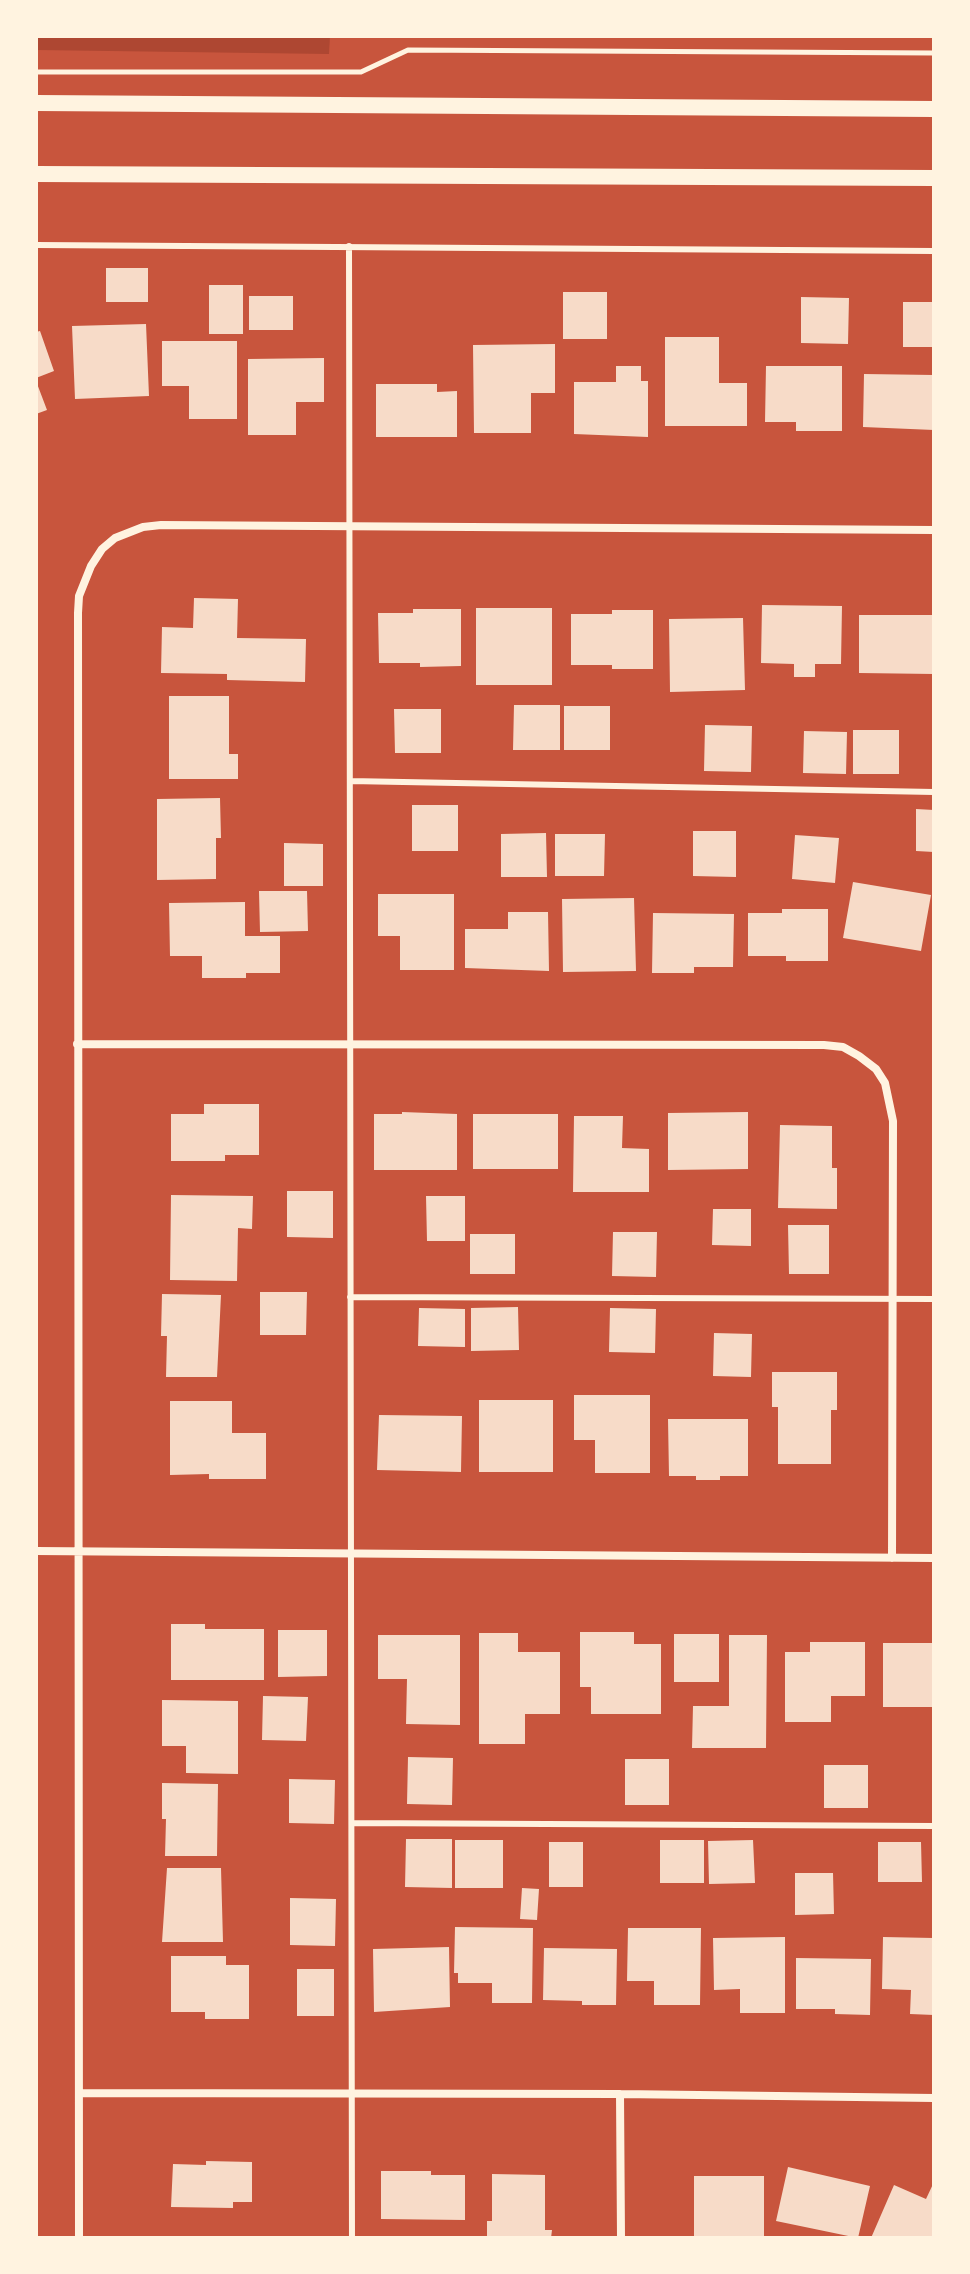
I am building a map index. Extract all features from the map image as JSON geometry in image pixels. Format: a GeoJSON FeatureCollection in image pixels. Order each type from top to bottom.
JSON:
{"type":"FeatureCollection","features":[{"type":"Feature","properties":{"kind":"main road"},"geometry":{"type":"LineString","coordinates":[[36,103],[934,109]]}},
{"type":"Feature","properties":{"kind":"main road"},"geometry":{"type":"LineString","coordinates":[[36,174],[934,178]]}},
{"type":"Feature","properties":{"kind":"street"},"geometry":{"type":"LineString","coordinates":[[79,2238],[76,1551],[78,613],[83,584],[102,549],[115,538],[152,526],[934,530]]}},
{"type":"Feature","properties":{"kind":"street"},"geometry":{"type":"LineString","coordinates":[[77,1044],[843,1047],[876,1069],[885,1083],[893,1121],[892,1558]]}},
{"type":"Feature","properties":{"kind":"street"},"geometry":{"type":"LineString","coordinates":[[36,1551],[934,1558]]}},
{"type":"Feature","properties":{"kind":"street"},"geometry":{"type":"LineString","coordinates":[[79,2093],[934,2098]]}},
{"type":"Feature","properties":{"kind":"street"},"geometry":{"type":"LineString","coordinates":[[620,2094],[621,2238]]}},
{"type":"Feature","properties":{"kind":"lane"},"geometry":{"type":"LineString","coordinates":[[36,245],[934,251]]}},
{"type":"Feature","properties":{"kind":"lane"},"geometry":{"type":"LineString","coordinates":[[349,246],[352,2238]]}},
{"type":"Feature","properties":{"kind":"lane"},"geometry":{"type":"LineString","coordinates":[[350,781],[934,792]]}},
{"type":"Feature","properties":{"kind":"lane"},"geometry":{"type":"LineString","coordinates":[[350,1297],[934,1299]]}},
{"type":"Feature","properties":{"kind":"lane"},"geometry":{"type":"LineString","coordinates":[[352,1823],[934,1826]]}},
{"type":"Feature","properties":{"kind":"path"},"geometry":{"type":"LineString","coordinates":[[36,72],[361,72],[408,50],[934,53]]}},
{"type":"Feature","properties":{"kind":"shaded area"},"geometry":{"type":"Polygon","coordinates":[[[36,36],[330,36],[329,54],[36,50],[36,36]]]}},
{"type":"Feature","properties":{"kind":"building"},"geometry":{"type":"Polygon","coordinates":[[[106,268],[148,268],[148,302],[106,302],[106,268]]]}},
{"type":"Feature","properties":{"kind":"building"},"geometry":{"type":"Polygon","coordinates":[[[209,285],[243,285],[243,334],[209,334],[209,285]]]}},
{"type":"Feature","properties":{"kind":"building"},"geometry":{"type":"Polygon","coordinates":[[[563,292],[607,292],[607,339],[563,339],[563,292]]]}},
{"type":"Feature","properties":{"kind":"building"},"geometry":{"type":"Polygon","coordinates":[[[249,296],[293,296],[293,330],[249,330],[249,296]]]}},
{"type":"Feature","properties":{"kind":"building"},"geometry":{"type":"Polygon","coordinates":[[[801,297],[849,298],[848,344],[801,343],[801,297]]]}},
{"type":"Feature","properties":{"kind":"building"},"geometry":{"type":"Polygon","coordinates":[[[903,302],[934,302],[934,347],[903,347],[903,302]]]}},
{"type":"Feature","properties":{"kind":"building"},"geometry":{"type":"Polygon","coordinates":[[[146,324],[149,396],[75,399],[72,326],[146,324]]]}},
{"type":"Feature","properties":{"kind":"building"},"geometry":{"type":"Polygon","coordinates":[[[40,331],[54,371],[36,378],[36,332],[40,331]]]}},
{"type":"Feature","properties":{"kind":"building"},"geometry":{"type":"Polygon","coordinates":[[[665,337],[719,337],[719,383],[747,383],[747,426],[665,426],[665,337]]]}},
{"type":"Feature","properties":{"kind":"building"},"geometry":{"type":"Polygon","coordinates":[[[162,341],[237,341],[237,419],[189,419],[189,386],[162,386],[162,341]]]}},
{"type":"Feature","properties":{"kind":"building"},"geometry":{"type":"Polygon","coordinates":[[[555,344],[555,393],[531,393],[531,433],[474,433],[473,345],[555,344]]]}},
{"type":"Feature","properties":{"kind":"building"},"geometry":{"type":"Polygon","coordinates":[[[324,358],[324,402],[296,402],[296,435],[248,435],[248,359],[324,358]]]}},
{"type":"Feature","properties":{"kind":"building"},"geometry":{"type":"Polygon","coordinates":[[[616,366],[641,366],[641,381],[648,381],[648,437],[574,434],[574,382],[616,382],[616,366]]]}},
{"type":"Feature","properties":{"kind":"building"},"geometry":{"type":"Polygon","coordinates":[[[766,366],[842,366],[842,431],[796,431],[796,422],[765,422],[766,366]]]}},
{"type":"Feature","properties":{"kind":"building"},"geometry":{"type":"Polygon","coordinates":[[[864,374],[934,375],[934,430],[863,427],[864,374]]]}},
{"type":"Feature","properties":{"kind":"building"},"geometry":{"type":"Polygon","coordinates":[[[36,381],[47,410],[36,414],[36,381]]]}},
{"type":"Feature","properties":{"kind":"building"},"geometry":{"type":"Polygon","coordinates":[[[376,384],[437,384],[437,392],[457,391],[457,437],[376,437],[376,384]]]}},
{"type":"Feature","properties":{"kind":"building"},"geometry":{"type":"Polygon","coordinates":[[[194,598],[238,599],[237,638],[306,639],[305,682],[227,680],[227,674],[161,673],[162,627],[193,628],[194,598]]]}},
{"type":"Feature","properties":{"kind":"building"},"geometry":{"type":"Polygon","coordinates":[[[762,605],[842,606],[841,664],[815,664],[815,677],[794,677],[794,664],[761,663],[762,605]]]}},
{"type":"Feature","properties":{"kind":"building"},"geometry":{"type":"Polygon","coordinates":[[[476,608],[552,608],[552,685],[476,685],[476,608]]]}},
{"type":"Feature","properties":{"kind":"building"},"geometry":{"type":"Polygon","coordinates":[[[413,609],[461,609],[461,666],[420,667],[420,663],[379,663],[378,613],[413,613],[413,609]]]}},
{"type":"Feature","properties":{"kind":"building"},"geometry":{"type":"Polygon","coordinates":[[[612,610],[653,610],[653,669],[571,665],[571,614],[612,614],[612,610]]]}},
{"type":"Feature","properties":{"kind":"building"},"geometry":{"type":"Polygon","coordinates":[[[859,615],[934,615],[934,674],[859,673],[859,615]]]}},
{"type":"Feature","properties":{"kind":"building"},"geometry":{"type":"Polygon","coordinates":[[[743,618],[745,690],[670,692],[669,619],[743,618]]]}},
{"type":"Feature","properties":{"kind":"building"},"geometry":{"type":"Polygon","coordinates":[[[169,696],[229,696],[229,754],[238,754],[238,779],[169,779],[169,696]]]}},
{"type":"Feature","properties":{"kind":"building"},"geometry":{"type":"Polygon","coordinates":[[[514,705],[560,705],[560,750],[513,750],[514,705]]]}},
{"type":"Feature","properties":{"kind":"building"},"geometry":{"type":"Polygon","coordinates":[[[564,706],[610,706],[610,750],[564,750],[564,706]]]}},
{"type":"Feature","properties":{"kind":"building"},"geometry":{"type":"Polygon","coordinates":[[[394,709],[441,709],[441,753],[395,753],[394,709]]]}},
{"type":"Feature","properties":{"kind":"building"},"geometry":{"type":"Polygon","coordinates":[[[705,725],[752,726],[751,772],[704,771],[705,725]]]}},
{"type":"Feature","properties":{"kind":"building"},"geometry":{"type":"Polygon","coordinates":[[[853,730],[899,730],[899,774],[853,774],[853,730]]]}},
{"type":"Feature","properties":{"kind":"building"},"geometry":{"type":"Polygon","coordinates":[[[804,731],[847,732],[846,774],[803,773],[804,731]]]}},
{"type":"Feature","properties":{"kind":"building"},"geometry":{"type":"Polygon","coordinates":[[[220,798],[221,838],[216,838],[216,879],[157,880],[157,799],[220,798]]]}},
{"type":"Feature","properties":{"kind":"building"},"geometry":{"type":"Polygon","coordinates":[[[412,805],[458,805],[458,851],[412,851],[412,805]]]}},
{"type":"Feature","properties":{"kind":"building"},"geometry":{"type":"Polygon","coordinates":[[[916,809],[934,810],[934,852],[916,851],[916,809]]]}},
{"type":"Feature","properties":{"kind":"building"},"geometry":{"type":"Polygon","coordinates":[[[693,831],[736,831],[736,877],[693,876],[693,831]]]}},
{"type":"Feature","properties":{"kind":"building"},"geometry":{"type":"Polygon","coordinates":[[[546,833],[547,877],[501,877],[501,834],[546,833]]]}},
{"type":"Feature","properties":{"kind":"building"},"geometry":{"type":"Polygon","coordinates":[[[555,834],[605,834],[604,876],[555,876],[555,834]]]}},
{"type":"Feature","properties":{"kind":"building"},"geometry":{"type":"Polygon","coordinates":[[[795,835],[839,838],[835,883],[792,879],[795,835]]]}},
{"type":"Feature","properties":{"kind":"building"},"geometry":{"type":"Polygon","coordinates":[[[284,843],[323,844],[323,886],[284,886],[284,843]]]}},
{"type":"Feature","properties":{"kind":"building"},"geometry":{"type":"Polygon","coordinates":[[[853,882],[931,895],[921,951],[843,938],[853,882]]]}},
{"type":"Feature","properties":{"kind":"building"},"geometry":{"type":"Polygon","coordinates":[[[259,891],[307,891],[308,931],[260,932],[259,891]]]}},
{"type":"Feature","properties":{"kind":"building"},"geometry":{"type":"Polygon","coordinates":[[[378,894],[454,894],[454,970],[400,970],[400,936],[378,936],[378,894]]]}},
{"type":"Feature","properties":{"kind":"building"},"geometry":{"type":"Polygon","coordinates":[[[634,898],[636,971],[563,972],[562,899],[634,898]]]}},
{"type":"Feature","properties":{"kind":"building"},"geometry":{"type":"Polygon","coordinates":[[[245,902],[245,936],[280,936],[280,973],[246,973],[246,978],[202,978],[202,956],[170,956],[169,903],[245,902]]]}},
{"type":"Feature","properties":{"kind":"building"},"geometry":{"type":"Polygon","coordinates":[[[782,909],[828,909],[828,961],[786,961],[786,956],[748,956],[748,913],[782,913],[782,909]]]}},
{"type":"Feature","properties":{"kind":"building"},"geometry":{"type":"Polygon","coordinates":[[[508,912],[548,912],[549,971],[465,968],[465,929],[508,929],[508,912]]]}},
{"type":"Feature","properties":{"kind":"building"},"geometry":{"type":"Polygon","coordinates":[[[653,913],[734,914],[733,967],[694,967],[694,973],[652,973],[653,913]]]}},
{"type":"Feature","properties":{"kind":"building"},"geometry":{"type":"Polygon","coordinates":[[[204,1104],[259,1104],[259,1155],[225,1155],[225,1161],[171,1161],[171,1114],[204,1114],[204,1104]]]}},
{"type":"Feature","properties":{"kind":"building"},"geometry":{"type":"Polygon","coordinates":[[[748,1112],[748,1169],[668,1170],[668,1113],[748,1112]]]}},
{"type":"Feature","properties":{"kind":"building"},"geometry":{"type":"Polygon","coordinates":[[[374,1114],[457,1114],[457,1170],[374,1170],[374,1114]]]}},
{"type":"Feature","properties":{"kind":"building"},"geometry":{"type":"Polygon","coordinates":[[[473,1114],[558,1114],[558,1169],[473,1169],[473,1114]]]}},
{"type":"Feature","properties":{"kind":"building"},"geometry":{"type":"Polygon","coordinates":[[[574,1116],[623,1116],[622,1148],[649,1149],[649,1192],[573,1192],[574,1116]]]}},
{"type":"Feature","properties":{"kind":"building"},"geometry":{"type":"Polygon","coordinates":[[[780,1125],[832,1126],[832,1168],[837,1168],[837,1209],[778,1208],[780,1125]]]}},
{"type":"Feature","properties":{"kind":"building"},"geometry":{"type":"Polygon","coordinates":[[[287,1191],[333,1191],[333,1238],[287,1237],[287,1191]]]}},
{"type":"Feature","properties":{"kind":"building"},"geometry":{"type":"Polygon","coordinates":[[[171,1195],[253,1196],[252,1229],[238,1228],[237,1281],[170,1280],[171,1195]]]}},
{"type":"Feature","properties":{"kind":"building"},"geometry":{"type":"Polygon","coordinates":[[[426,1196],[465,1196],[465,1241],[427,1241],[426,1196]]]}},
{"type":"Feature","properties":{"kind":"building"},"geometry":{"type":"Polygon","coordinates":[[[713,1209],[751,1209],[751,1246],[712,1245],[713,1209]]]}},
{"type":"Feature","properties":{"kind":"building"},"geometry":{"type":"Polygon","coordinates":[[[788,1225],[829,1225],[829,1274],[789,1274],[788,1225]]]}},
{"type":"Feature","properties":{"kind":"building"},"geometry":{"type":"Polygon","coordinates":[[[613,1232],[657,1232],[656,1277],[612,1276],[613,1232]]]}},
{"type":"Feature","properties":{"kind":"building"},"geometry":{"type":"Polygon","coordinates":[[[470,1234],[515,1234],[515,1274],[470,1274],[470,1234]]]}},
{"type":"Feature","properties":{"kind":"building"},"geometry":{"type":"Polygon","coordinates":[[[260,1292],[307,1292],[306,1335],[260,1335],[260,1292]]]}},
{"type":"Feature","properties":{"kind":"building"},"geometry":{"type":"Polygon","coordinates":[[[162,1294],[221,1295],[217,1377],[166,1377],[167,1336],[161,1336],[162,1294]]]}},
{"type":"Feature","properties":{"kind":"building"},"geometry":{"type":"Polygon","coordinates":[[[518,1307],[519,1350],[471,1351],[471,1308],[518,1307]]]}},
{"type":"Feature","properties":{"kind":"building"},"geometry":{"type":"Polygon","coordinates":[[[419,1308],[465,1309],[465,1347],[418,1346],[419,1308]]]}},
{"type":"Feature","properties":{"kind":"building"},"geometry":{"type":"Polygon","coordinates":[[[610,1308],[656,1309],[655,1353],[609,1352],[610,1308]]]}},
{"type":"Feature","properties":{"kind":"building"},"geometry":{"type":"Polygon","coordinates":[[[714,1333],[752,1334],[751,1377],[713,1376],[714,1333]]]}},
{"type":"Feature","properties":{"kind":"building"},"geometry":{"type":"Polygon","coordinates":[[[772,1372],[837,1372],[837,1410],[831,1410],[831,1464],[778,1464],[778,1407],[772,1407],[772,1372]]]}},
{"type":"Feature","properties":{"kind":"building"},"geometry":{"type":"Polygon","coordinates":[[[574,1395],[650,1395],[650,1473],[595,1473],[595,1440],[574,1440],[574,1395]]]}},
{"type":"Feature","properties":{"kind":"building"},"geometry":{"type":"Polygon","coordinates":[[[479,1400],[553,1400],[553,1472],[479,1472],[479,1400]]]}},
{"type":"Feature","properties":{"kind":"building"},"geometry":{"type":"Polygon","coordinates":[[[170,1401],[232,1401],[232,1433],[266,1433],[266,1479],[209,1479],[209,1474],[170,1475],[170,1401]]]}},
{"type":"Feature","properties":{"kind":"building"},"geometry":{"type":"Polygon","coordinates":[[[379,1415],[462,1416],[461,1472],[377,1470],[379,1415]]]}},
{"type":"Feature","properties":{"kind":"building"},"geometry":{"type":"Polygon","coordinates":[[[668,1419],[748,1419],[748,1476],[696,1480],[696,1476],[669,1476],[668,1419]]]}},
{"type":"Feature","properties":{"kind":"building"},"geometry":{"type":"Polygon","coordinates":[[[171,1624],[205,1624],[205,1629],[264,1629],[264,1680],[171,1680],[171,1624]]]}},
{"type":"Feature","properties":{"kind":"building"},"geometry":{"type":"Polygon","coordinates":[[[278,1630],[327,1630],[327,1676],[278,1677],[278,1630]]]}},
{"type":"Feature","properties":{"kind":"building"},"geometry":{"type":"Polygon","coordinates":[[[580,1632],[634,1632],[634,1644],[661,1644],[661,1714],[591,1714],[591,1687],[580,1687],[580,1632]]]}},
{"type":"Feature","properties":{"kind":"building"},"geometry":{"type":"Polygon","coordinates":[[[479,1633],[518,1633],[518,1652],[560,1652],[560,1714],[525,1714],[525,1744],[479,1744],[479,1633]]]}},
{"type":"Feature","properties":{"kind":"building"},"geometry":{"type":"Polygon","coordinates":[[[674,1634],[719,1634],[719,1682],[674,1682],[674,1634]]]}},
{"type":"Feature","properties":{"kind":"building"},"geometry":{"type":"Polygon","coordinates":[[[378,1635],[460,1635],[460,1725],[406,1724],[407,1679],[378,1679],[378,1635]]]}},
{"type":"Feature","properties":{"kind":"building"},"geometry":{"type":"Polygon","coordinates":[[[729,1635],[767,1635],[766,1748],[692,1748],[693,1706],[729,1706],[729,1635]]]}},
{"type":"Feature","properties":{"kind":"building"},"geometry":{"type":"Polygon","coordinates":[[[810,1642],[865,1642],[865,1696],[831,1696],[831,1722],[785,1722],[785,1652],[810,1652],[810,1642]]]}},
{"type":"Feature","properties":{"kind":"building"},"geometry":{"type":"Polygon","coordinates":[[[883,1643],[934,1643],[934,1707],[883,1707],[883,1643]]]}},
{"type":"Feature","properties":{"kind":"building"},"geometry":{"type":"Polygon","coordinates":[[[263,1696],[308,1697],[306,1741],[262,1740],[263,1696]]]}},
{"type":"Feature","properties":{"kind":"building"},"geometry":{"type":"Polygon","coordinates":[[[162,1700],[238,1701],[238,1774],[186,1773],[186,1746],[162,1746],[162,1700]]]}},
{"type":"Feature","properties":{"kind":"building"},"geometry":{"type":"Polygon","coordinates":[[[408,1757],[453,1758],[452,1805],[407,1804],[408,1757]]]}},
{"type":"Feature","properties":{"kind":"building"},"geometry":{"type":"Polygon","coordinates":[[[625,1759],[669,1759],[669,1805],[625,1805],[625,1759]]]}},
{"type":"Feature","properties":{"kind":"building"},"geometry":{"type":"Polygon","coordinates":[[[824,1765],[868,1765],[868,1808],[824,1808],[824,1765]]]}},
{"type":"Feature","properties":{"kind":"building"},"geometry":{"type":"Polygon","coordinates":[[[289,1779],[335,1780],[334,1824],[289,1823],[289,1779]]]}},
{"type":"Feature","properties":{"kind":"building"},"geometry":{"type":"Polygon","coordinates":[[[162,1783],[218,1784],[217,1856],[165,1856],[166,1819],[162,1819],[162,1783]]]}},
{"type":"Feature","properties":{"kind":"building"},"geometry":{"type":"Polygon","coordinates":[[[406,1839],[452,1839],[452,1888],[405,1887],[406,1839]]]}},
{"type":"Feature","properties":{"kind":"building"},"geometry":{"type":"Polygon","coordinates":[[[455,1840],[503,1840],[503,1888],[455,1888],[455,1840]]]}},
{"type":"Feature","properties":{"kind":"building"},"geometry":{"type":"Polygon","coordinates":[[[660,1840],[704,1840],[704,1883],[660,1883],[660,1840]]]}},
{"type":"Feature","properties":{"kind":"building"},"geometry":{"type":"Polygon","coordinates":[[[753,1840],[755,1883],[709,1884],[708,1841],[753,1840]]]}},
{"type":"Feature","properties":{"kind":"building"},"geometry":{"type":"Polygon","coordinates":[[[549,1842],[583,1842],[583,1887],[549,1887],[549,1842]]]}},
{"type":"Feature","properties":{"kind":"building"},"geometry":{"type":"Polygon","coordinates":[[[878,1842],[921,1842],[922,1882],[878,1882],[878,1842]]]}},
{"type":"Feature","properties":{"kind":"building"},"geometry":{"type":"Polygon","coordinates":[[[167,1868],[221,1868],[223,1942],[162,1942],[167,1868]]]}},
{"type":"Feature","properties":{"kind":"building"},"geometry":{"type":"Polygon","coordinates":[[[795,1873],[833,1873],[834,1914],[795,1915],[795,1873]]]}},
{"type":"Feature","properties":{"kind":"building"},"geometry":{"type":"Polygon","coordinates":[[[522,1888],[539,1889],[537,1920],[520,1919],[522,1888]]]}},
{"type":"Feature","properties":{"kind":"building"},"geometry":{"type":"Polygon","coordinates":[[[290,1898],[336,1899],[335,1946],[290,1945],[290,1898]]]}},
{"type":"Feature","properties":{"kind":"building"},"geometry":{"type":"Polygon","coordinates":[[[455,1927],[533,1928],[532,2003],[492,2003],[492,1983],[458,1983],[458,1973],[454,1973],[455,1927]]]}},
{"type":"Feature","properties":{"kind":"building"},"geometry":{"type":"Polygon","coordinates":[[[628,1928],[701,1928],[700,2005],[654,2005],[654,1981],[627,1981],[628,1928]]]}},
{"type":"Feature","properties":{"kind":"building"},"geometry":{"type":"Polygon","coordinates":[[[785,1937],[785,2013],[740,2013],[740,1989],[714,1990],[713,1938],[785,1937]]]}},
{"type":"Feature","properties":{"kind":"building"},"geometry":{"type":"Polygon","coordinates":[[[883,1937],[934,1938],[934,2015],[910,2014],[911,1990],[882,1989],[883,1937]]]}},
{"type":"Feature","properties":{"kind":"building"},"geometry":{"type":"Polygon","coordinates":[[[449,1947],[450,2007],[374,2012],[373,1949],[449,1947]]]}},
{"type":"Feature","properties":{"kind":"building"},"geometry":{"type":"Polygon","coordinates":[[[544,1948],[617,1949],[616,2005],[543,2000],[544,1948]]]}},
{"type":"Feature","properties":{"kind":"building"},"geometry":{"type":"Polygon","coordinates":[[[171,1956],[226,1956],[226,1965],[249,1965],[249,2019],[205,2019],[205,2012],[171,2012],[171,1956]]]}},
{"type":"Feature","properties":{"kind":"building"},"geometry":{"type":"Polygon","coordinates":[[[796,1958],[871,1959],[870,2015],[835,2014],[835,2009],[796,2009],[796,1958]]]}},
{"type":"Feature","properties":{"kind":"building"},"geometry":{"type":"Polygon","coordinates":[[[297,1969],[334,1969],[334,2016],[297,2016],[297,1969]]]}},
{"type":"Feature","properties":{"kind":"building"},"geometry":{"type":"Polygon","coordinates":[[[206,2161],[252,2162],[252,2202],[233,2202],[233,2208],[171,2207],[173,2164],[206,2165],[206,2161]]]}},
{"type":"Feature","properties":{"kind":"building"},"geometry":{"type":"Polygon","coordinates":[[[788,2167],[870,2186],[858,2238],[776,2221],[788,2167]]]}},
{"type":"Feature","properties":{"kind":"building"},"geometry":{"type":"Polygon","coordinates":[[[381,2171],[465,2175],[465,2220],[381,2219],[381,2171]]]}},
{"type":"Feature","properties":{"kind":"building"},"geometry":{"type":"Polygon","coordinates":[[[492,2174],[545,2175],[545,2230],[552,2230],[551,2238],[487,2238],[487,2221],[492,2221],[492,2174]]]}},
{"type":"Feature","properties":{"kind":"building"},"geometry":{"type":"Polygon","coordinates":[[[694,2176],[764,2176],[764,2238],[694,2238],[694,2176]]]}},
{"type":"Feature","properties":{"kind":"building"},"geometry":{"type":"Polygon","coordinates":[[[934,2182],[934,2238],[871,2238],[894,2185],[926,2199],[934,2182]]]}}]}
